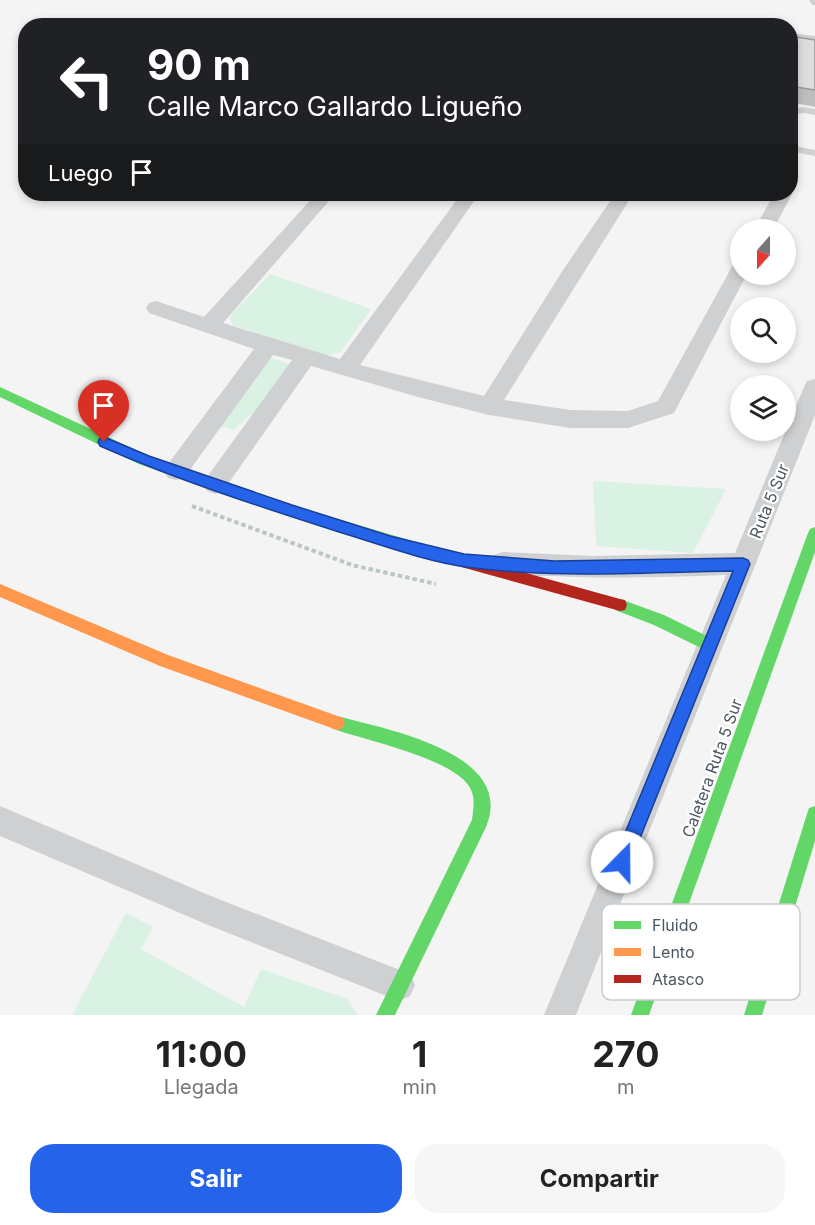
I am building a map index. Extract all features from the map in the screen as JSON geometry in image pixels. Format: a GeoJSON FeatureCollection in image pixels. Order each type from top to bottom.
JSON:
{"type":"FeatureCollection","features":[{"type":"Feature","properties":{"kind":"main road"},"geometry":{"type":"LineString","coordinates":[[0,392],[55,420],[144,460],[390,542],[603,599],[659,620],[710,645]]}},
{"type":"Feature","properties":{"kind":"main road","name":"Caletera Ruta 5 Sur"},"geometry":{"type":"LineString","coordinates":[[680,904],[815,533]]}},
{"type":"Feature","properties":{"kind":"main road"},"geometry":{"type":"LineString","coordinates":[[0,590],[122,645],[214,681],[448,759],[468,773],[479,786],[483,799],[480,821],[385,1015]]}},
{"type":"Feature","properties":{"kind":"main road"},"geometry":{"type":"LineString","coordinates":[[787,904],[815,814]]}},
{"type":"Feature","properties":{"kind":"main road","name":"Caletera Ruta 5 Sur"},"geometry":{"type":"LineString","coordinates":[[640,1015],[645,1000]]}},
{"type":"Feature","properties":{"kind":"main road"},"geometry":{"type":"LineString","coordinates":[[753,1015],[758,1000]]}},
{"type":"Feature","properties":{"kind":"street"},"geometry":{"type":"LineString","coordinates":[[208,326],[320,201]]}},
{"type":"Feature","properties":{"kind":"street"},"geometry":{"type":"LineString","coordinates":[[345,369],[465,201]]}},
{"type":"Feature","properties":{"kind":"street"},"geometry":{"type":"LineString","coordinates":[[489,406],[570,274],[619,201]]}},
{"type":"Feature","properties":{"kind":"street"},"geometry":{"type":"LineString","coordinates":[[767,219],[773,201]]}},
{"type":"Feature","properties":{"kind":"street"},"geometry":{"type":"LineString","coordinates":[[156,308],[305,358],[489,406],[547,416],[634,420],[658,413],[666,407],[732,285]]}},
{"type":"Feature","properties":{"kind":"street"},"geometry":{"type":"LineString","coordinates":[[176,471],[268,346]]}},
{"type":"Feature","properties":{"kind":"street"},"geometry":{"type":"LineString","coordinates":[[215,484],[305,358]]}},
{"type":"Feature","properties":{"kind":"street","name":"Ruta 5 Sur"},"geometry":{"type":"LineString","coordinates":[[605,904],[815,387]]}},
{"type":"Feature","properties":{"kind":"street"},"geometry":{"type":"LineString","coordinates":[[464,561],[566,567],[743,564]]}},
{"type":"Feature","properties":{"kind":"street"},"geometry":{"type":"LineString","coordinates":[[0,821],[208,910],[399,985]]}},
{"type":"Feature","properties":{"kind":"street","name":"Ruta 5 Sur"},"geometry":{"type":"LineString","coordinates":[[560,1015],[602,911]]}},
{"type":"Feature","properties":{"kind":"lane"},"geometry":{"type":"LineString","coordinates":[[798,36],[815,38]]}},
{"type":"Feature","properties":{"kind":"lane"},"geometry":{"type":"LineString","coordinates":[[798,111],[815,112]]}},
{"type":"Feature","properties":{"kind":"lane"},"geometry":{"type":"LineString","coordinates":[[798,150],[815,153]]}},
{"type":"Feature","properties":{"kind":"green space"},"geometry":{"type":"Polygon","coordinates":[[[270,274],[371,309],[341,352],[324,356],[232,325],[230,316],[270,274]]]}},
{"type":"Feature","properties":{"kind":"green space"},"geometry":{"type":"Polygon","coordinates":[[[269,357],[291,365],[263,405],[233,430],[220,426],[269,357]]]}},
{"type":"Feature","properties":{"kind":"green space"},"geometry":{"type":"Polygon","coordinates":[[[593,481],[726,489],[693,553],[596,546],[593,481]]]}},
{"type":"Feature","properties":{"kind":"green space"},"geometry":{"type":"Polygon","coordinates":[[[126,913],[153,927],[141,949],[244,1007],[261,969],[347,999],[358,1015],[72,1015],[126,913]]]}},
{"type":"Feature","properties":{"kind":"building"},"geometry":{"type":"Polygon","coordinates":[[[798,37],[815,40],[815,90],[798,87],[798,37]]]}},
{"type":"Feature","properties":{"kind":"traffic: fast"},"geometry":{"type":"LineString","coordinates":[[0,392],[144,460],[291,511],[436,554]]}},
{"type":"Feature","properties":{"kind":"traffic: fast"},"geometry":{"type":"LineString","coordinates":[[680,904],[815,533]]}},
{"type":"Feature","properties":{"kind":"traffic: fast"},"geometry":{"type":"LineString","coordinates":[[620,605],[659,620],[710,645]]}},
{"type":"Feature","properties":{"kind":"traffic: fast"},"geometry":{"type":"LineString","coordinates":[[337,723],[434,754],[467,773],[477,784],[480,793],[480,821],[385,1015]]}},
{"type":"Feature","properties":{"kind":"traffic: fast"},"geometry":{"type":"LineString","coordinates":[[787,904],[815,814]]}},
{"type":"Feature","properties":{"kind":"traffic: fast"},"geometry":{"type":"LineString","coordinates":[[640,1015],[645,1000]]}},
{"type":"Feature","properties":{"kind":"traffic: fast"},"geometry":{"type":"LineString","coordinates":[[753,1015],[758,1000]]}},
{"type":"Feature","properties":{"kind":"traffic: slow"},"geometry":{"type":"LineString","coordinates":[[0,590],[165,661],[337,723]]}},
{"type":"Feature","properties":{"kind":"traffic: jam"},"geometry":{"type":"LineString","coordinates":[[436,554],[620,605]]}},
{"type":"Feature","properties":{"kind":"route"},"geometry":{"type":"LineString","coordinates":[[104,442],[144,460],[291,511],[390,542],[464,561],[555,567],[743,564],[622,862]]}}]}
